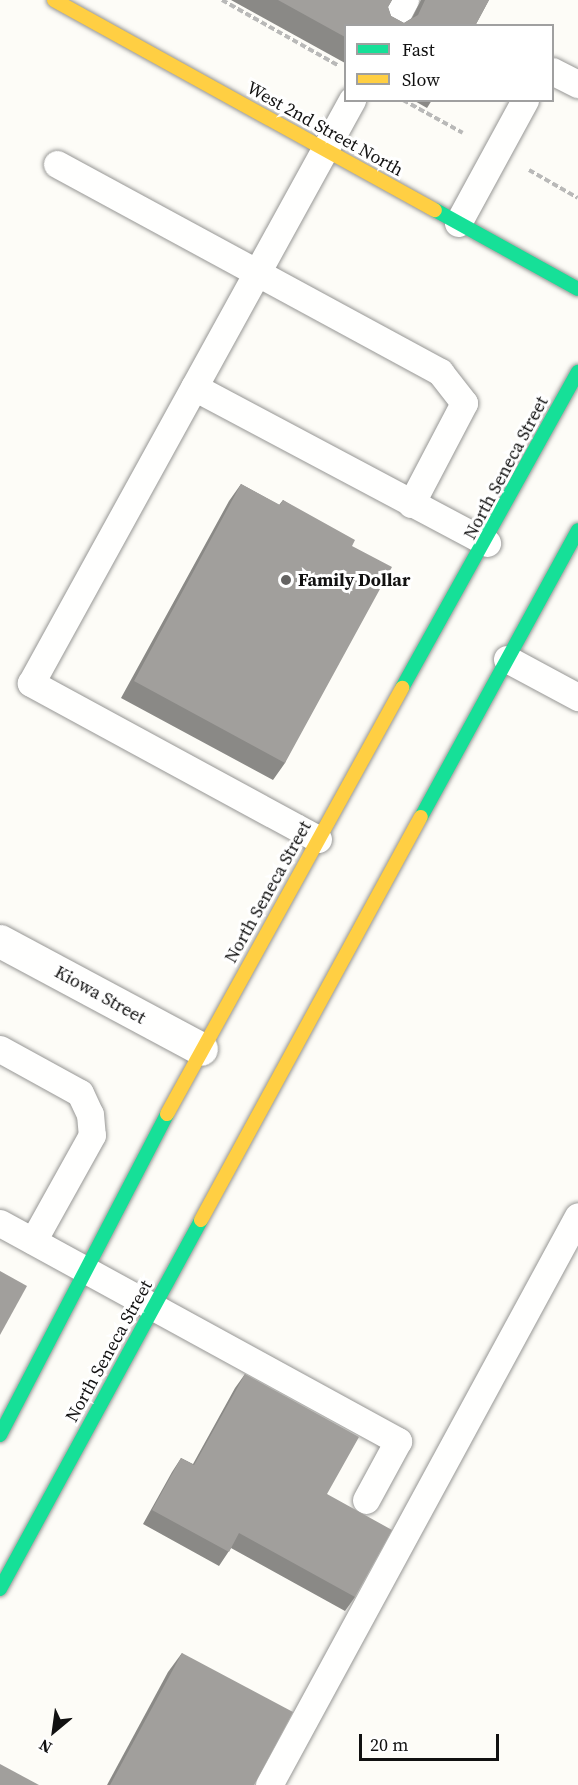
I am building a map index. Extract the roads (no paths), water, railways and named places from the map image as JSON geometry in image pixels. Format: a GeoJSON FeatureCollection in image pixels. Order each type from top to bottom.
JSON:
{"type":"FeatureCollection","features":[{"type":"Feature","properties":{"kind":"main road","name":"West 2nd Street North"},"geometry":{"type":"LineString","coordinates":[[54,0],[578,288]]}},
{"type":"Feature","properties":{"kind":"main road","name":"North Seneca Street"},"geometry":{"type":"LineString","coordinates":[[0,1435],[201,1049],[487,543],[578,372]]}},
{"type":"Feature","properties":{"kind":"main road","name":"North Seneca Street"},"geometry":{"type":"LineString","coordinates":[[0,1589],[578,530]]}},
{"type":"Feature","properties":{"kind":"street","name":"Kiowa Street"},"geometry":{"type":"LineString","coordinates":[[0,941],[201,1049]]}},
{"type":"Feature","properties":{"kind":"lane"},"geometry":{"type":"LineString","coordinates":[[392,24],[405,0]]}},
{"type":"Feature","properties":{"kind":"lane"},"geometry":{"type":"LineString","coordinates":[[554,72],[578,84]]}},
{"type":"Feature","properties":{"kind":"lane"},"geometry":{"type":"LineString","coordinates":[[318,839],[31,683],[351,102]]}},
{"type":"Feature","properties":{"kind":"lane"},"geometry":{"type":"LineString","coordinates":[[458,223],[524,102]]}},
{"type":"Feature","properties":{"kind":"lane"},"geometry":{"type":"LineString","coordinates":[[57,164],[440,372],[464,403],[411,504]]}},
{"type":"Feature","properties":{"kind":"lane"},"geometry":{"type":"LineString","coordinates":[[194,387],[487,543]]}},
{"type":"Feature","properties":{"kind":"lane"},"geometry":{"type":"LineString","coordinates":[[507,659],[578,697]]}},
{"type":"Feature","properties":{"kind":"lane"},"geometry":{"type":"LineString","coordinates":[[0,1049],[80,1093],[90,1114],[92,1135],[33,1241]]}},
{"type":"Feature","properties":{"kind":"lane"},"geometry":{"type":"LineString","coordinates":[[268,1785],[578,1216]]}},
{"type":"Feature","properties":{"kind":"lane"},"geometry":{"type":"LineString","coordinates":[[0,1223],[398,1441],[366,1500]]}},
{"type":"Feature","properties":{"kind":"place","name":"Family Dollar"},"geometry":{"type":"Point","coordinates":[286,580]}}]}
